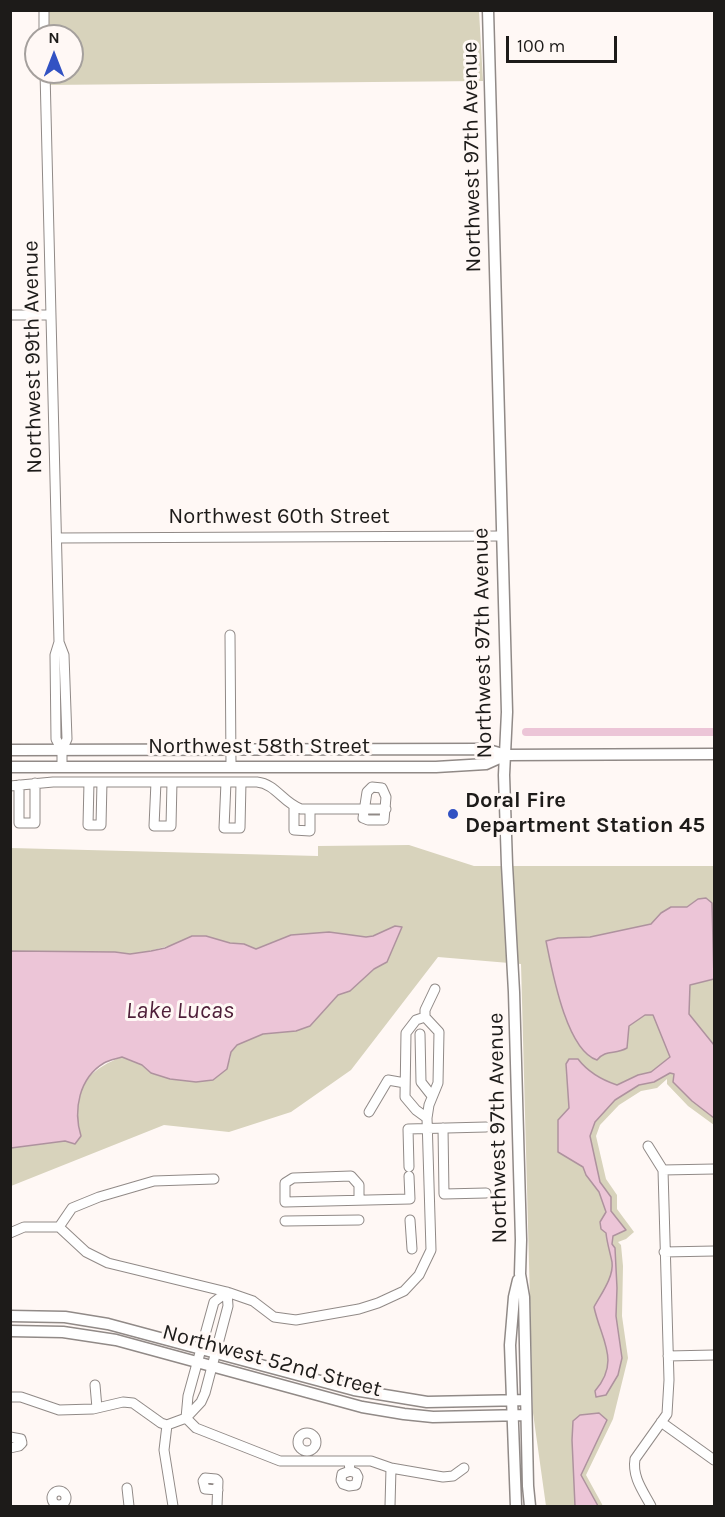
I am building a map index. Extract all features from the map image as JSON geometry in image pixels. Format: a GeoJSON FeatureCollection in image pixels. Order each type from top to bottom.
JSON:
{"type":"FeatureCollection","features":[{"type":"Feature","properties":{"kind":"street","name":"Northwest 97th Avenue"},"geometry":{"type":"LineString","coordinates":[[488,10],[507,712],[504,775],[506,854],[517,1065],[520,1274],[524,1297],[530,1506]]}},
{"type":"Feature","properties":{"kind":"street","name":"Northwest 99th Avenue"},"geometry":{"type":"LineString","coordinates":[[45,84],[59,642],[55,655],[56,739],[62,750],[62,766]]}},
{"type":"Feature","properties":{"kind":"street"},"geometry":{"type":"LineString","coordinates":[[10,315],[51,315]]}},
{"type":"Feature","properties":{"kind":"street","name":"Northwest 60th Street"},"geometry":{"type":"LineString","coordinates":[[57,538],[501,536]]}},
{"type":"Feature","properties":{"kind":"street"},"geometry":{"type":"LineString","coordinates":[[230,635],[231,765]]}},
{"type":"Feature","properties":{"kind":"street","name":"Northwest 58th Street"},"geometry":{"type":"LineString","coordinates":[[10,750],[485,749],[506,755],[714,754]]}},
{"type":"Feature","properties":{"kind":"street","name":"Northwest 58th Street"},"geometry":{"type":"LineString","coordinates":[[10,766],[450,766],[486,764],[506,755]]}},
{"type":"Feature","properties":{"kind":"street"},"geometry":{"type":"LineString","coordinates":[[89,782],[88,825],[101,825],[102,782]]}},
{"type":"Feature","properties":{"kind":"street"},"geometry":{"type":"LineString","coordinates":[[156,782],[154,826],[171,826],[172,782]]}},
{"type":"Feature","properties":{"kind":"street"},"geometry":{"type":"LineString","coordinates":[[225,782],[224,828],[240,828],[242,782]]}},
{"type":"Feature","properties":{"kind":"street"},"geometry":{"type":"LineString","coordinates":[[35,783],[35,823],[19,823],[15,785],[35,783],[261,782],[269,784],[294,807],[310,810],[364,809]]}},
{"type":"Feature","properties":{"kind":"street"},"geometry":{"type":"LineString","coordinates":[[376,787],[382,788],[385,793],[386,819],[364,819],[364,809],[368,790],[376,787]]}},
{"type":"Feature","properties":{"kind":"street"},"geometry":{"type":"LineString","coordinates":[[294,807],[294,830],[310,831],[310,810]]}},
{"type":"Feature","properties":{"kind":"street"},"geometry":{"type":"LineString","coordinates":[[428,1118],[416,1110],[405,1097],[406,1033],[416,1020],[425,1017],[425,1010],[435,988]]}},
{"type":"Feature","properties":{"kind":"street","name":"Northwest 52nd Street"},"geometry":{"type":"LineString","coordinates":[[227,1292],[253,1301],[274,1317],[296,1320],[332,1315],[378,1303],[404,1291],[419,1275],[431,1250],[428,1118],[429,1106],[438,1083],[439,1032],[425,1017]]}},
{"type":"Feature","properties":{"kind":"street"},"geometry":{"type":"LineString","coordinates":[[420,1034],[421,1082],[432,1096]]}},
{"type":"Feature","properties":{"kind":"street"},"geometry":{"type":"LineString","coordinates":[[369,1112],[388,1080],[405,1083]]}},
{"type":"Feature","properties":{"kind":"street"},"geometry":{"type":"LineString","coordinates":[[410,1199],[408,1130],[486,1127]]}},
{"type":"Feature","properties":{"kind":"street"},"geometry":{"type":"LineString","coordinates":[[443,1128],[444,1194],[486,1193]]}},
{"type":"Feature","properties":{"kind":"street"},"geometry":{"type":"LineString","coordinates":[[648,1146],[663,1170],[669,1399],[666,1414],[635,1459],[635,1477],[651,1506]]}},
{"type":"Feature","properties":{"kind":"street"},"geometry":{"type":"LineString","coordinates":[[663,1170],[714,1169]]}},
{"type":"Feature","properties":{"kind":"street"},"geometry":{"type":"LineString","coordinates":[[359,1200],[359,1185],[351,1176],[293,1178],[285,1183],[285,1202],[430,1199]]}},
{"type":"Feature","properties":{"kind":"street"},"geometry":{"type":"LineString","coordinates":[[59,1227],[72,1208],[99,1197],[154,1181],[214,1179]]}},
{"type":"Feature","properties":{"kind":"street"},"geometry":{"type":"LineString","coordinates":[[285,1221],[359,1220]]}},
{"type":"Feature","properties":{"kind":"street"},"geometry":{"type":"LineString","coordinates":[[410,1220],[411,1249]]}},
{"type":"Feature","properties":{"kind":"street"},"geometry":{"type":"LineString","coordinates":[[10,1233],[24,1227],[59,1227],[86,1252],[108,1263],[227,1292]]}},
{"type":"Feature","properties":{"kind":"street"},"geometry":{"type":"LineString","coordinates":[[664,1252],[714,1251]]}},
{"type":"Feature","properties":{"kind":"street","name":"Northwest 97th Avenue"},"geometry":{"type":"LineString","coordinates":[[516,1506],[510,1345],[514,1297],[520,1274]]}},
{"type":"Feature","properties":{"kind":"street"},"geometry":{"type":"LineString","coordinates":[[186,1418],[188,1396],[214,1302],[227,1292]]}},
{"type":"Feature","properties":{"kind":"street"},"geometry":{"type":"LineString","coordinates":[[10,1397],[21,1397],[59,1410],[97,1408],[123,1402],[133,1403],[152,1418],[167,1425],[186,1418],[201,1402],[228,1306],[227,1292]]}},
{"type":"Feature","properties":{"kind":"street","name":"Northwest 52nd Street"},"geometry":{"type":"LineString","coordinates":[[10,1316],[51,1316],[108,1324],[354,1390],[417,1401],[526,1400]]}},
{"type":"Feature","properties":{"kind":"street"},"geometry":{"type":"LineString","coordinates":[[50,1331],[51,1316]]}},
{"type":"Feature","properties":{"kind":"street","name":"Northwest 52nd Street"},"geometry":{"type":"LineString","coordinates":[[10,1331],[50,1331],[102,1337],[362,1407],[447,1417],[526,1415]]}},
{"type":"Feature","properties":{"kind":"street"},"geometry":{"type":"LineString","coordinates":[[668,1356],[714,1355]]}},
{"type":"Feature","properties":{"kind":"street"},"geometry":{"type":"LineString","coordinates":[[95,1385],[97,1408]]}},
{"type":"Feature","properties":{"kind":"street"},"geometry":{"type":"LineString","coordinates":[[415,1415],[417,1401]]}},
{"type":"Feature","properties":{"kind":"street"},"geometry":{"type":"LineString","coordinates":[[186,1418],[196,1428],[280,1461],[308,1456],[349,1466],[371,1461],[391,1468],[443,1477],[453,1476],[464,1468]]}},
{"type":"Feature","properties":{"kind":"street"},"geometry":{"type":"LineString","coordinates":[[661,1422],[714,1460]]}},
{"type":"Feature","properties":{"kind":"street"},"geometry":{"type":"LineString","coordinates":[[167,1425],[164,1450],[173,1506]]}},
{"type":"Feature","properties":{"kind":"street"},"geometry":{"type":"LineString","coordinates":[[10,1437],[21,1439],[22,1443],[10,1448]]}},
{"type":"Feature","properties":{"kind":"street"},"geometry":{"type":"LineString","coordinates":[[390,1506],[391,1468]]}},
{"type":"Feature","properties":{"kind":"street"},"geometry":{"type":"LineString","coordinates":[[127,1488],[129,1506]]}},
{"type":"Feature","properties":{"kind":"street"},"geometry":{"type":"LineString","coordinates":[[217,1506],[218,1490]]}},
{"type":"Feature","properties":{"kind":"shaded area"},"geometry":{"type":"Polygon","coordinates":[[[46,11],[479,11],[483,81],[45,85],[84,84],[84,24],[46,24],[46,11]]]}},
{"type":"Feature","properties":{"kind":"shaded area"},"geometry":{"type":"Polygon","coordinates":[[[409,845],[474,866],[714,866],[714,1125],[688,1106],[667,1084],[667,1079],[657,1088],[641,1091],[619,1105],[600,1125],[596,1136],[606,1179],[617,1195],[617,1209],[634,1232],[618,1242],[621,1245],[623,1266],[622,1316],[628,1358],[613,1419],[586,1475],[603,1506],[546,1506],[533,1413],[521,964],[438,957],[351,1070],[291,1112],[229,1132],[164,1125],[11,1186],[11,1148],[65,1141],[75,1143],[78,1103],[82,1089],[85,1082],[101,1067],[122,1057],[142,1065],[151,1073],[170,1079],[196,1082],[230,1060],[231,1052],[237,1045],[249,1039],[263,1034],[310,1026],[338,995],[350,991],[374,969],[387,962],[401,927],[395,926],[366,937],[329,932],[291,935],[255,949],[244,944],[230,943],[206,936],[130,954],[11,951],[11,848],[318,856],[318,846],[409,845]]]}},
{"type":"Feature","properties":{"kind":"water"},"geometry":{"type":"Polygon","coordinates":[[[706,898],[712,903],[714,979],[690,985],[689,1014],[714,1045],[714,1118],[673,1082],[674,1074],[670,1073],[654,1082],[639,1085],[615,1100],[595,1122],[590,1136],[600,1182],[611,1197],[611,1211],[626,1230],[613,1236],[612,1244],[615,1248],[616,1316],[622,1358],[618,1375],[606,1395],[596,1397],[595,1391],[603,1380],[608,1360],[594,1307],[609,1279],[612,1262],[606,1233],[601,1229],[600,1222],[606,1212],[599,1192],[583,1167],[558,1152],[558,1120],[569,1108],[566,1064],[569,1059],[578,1059],[596,1075],[617,1085],[638,1075],[651,1072],[670,1057],[653,1015],[645,1015],[629,1026],[627,1048],[604,1054],[597,1060],[586,1053],[569,1026],[562,1008],[546,941],[558,938],[590,937],[651,924],[661,913],[671,907],[687,907],[698,899],[706,898]]]}},
{"type":"Feature","properties":{"kind":"water","name":"Lake Lucas"},"geometry":{"type":"Polygon","coordinates":[[[395,926],[402,927],[387,962],[374,969],[350,991],[338,995],[310,1026],[296,1031],[263,1034],[237,1045],[231,1052],[227,1069],[213,1080],[196,1082],[170,1079],[151,1073],[142,1065],[122,1057],[108,1061],[89,1077],[80,1095],[78,1116],[81,1136],[75,1144],[65,1141],[11,1148],[11,951],[130,954],[165,948],[192,936],[206,936],[230,943],[244,944],[256,949],[291,935],[329,932],[366,937],[395,926]]]}},
{"type":"Feature","properties":{"kind":"water"},"geometry":{"type":"Polygon","coordinates":[[[599,1413],[607,1420],[581,1475],[598,1506],[575,1506],[573,1421],[580,1415],[599,1413]]]}},
{"type":"Feature","properties":{"kind":"waterway"},"geometry":{"type":"LineString","coordinates":[[526,732],[714,732]]}},
{"type":"Feature","properties":{"kind":"place","name":"Doral Fire Department Station 45"},"geometry":{"type":"Point","coordinates":[453,814]}}]}
